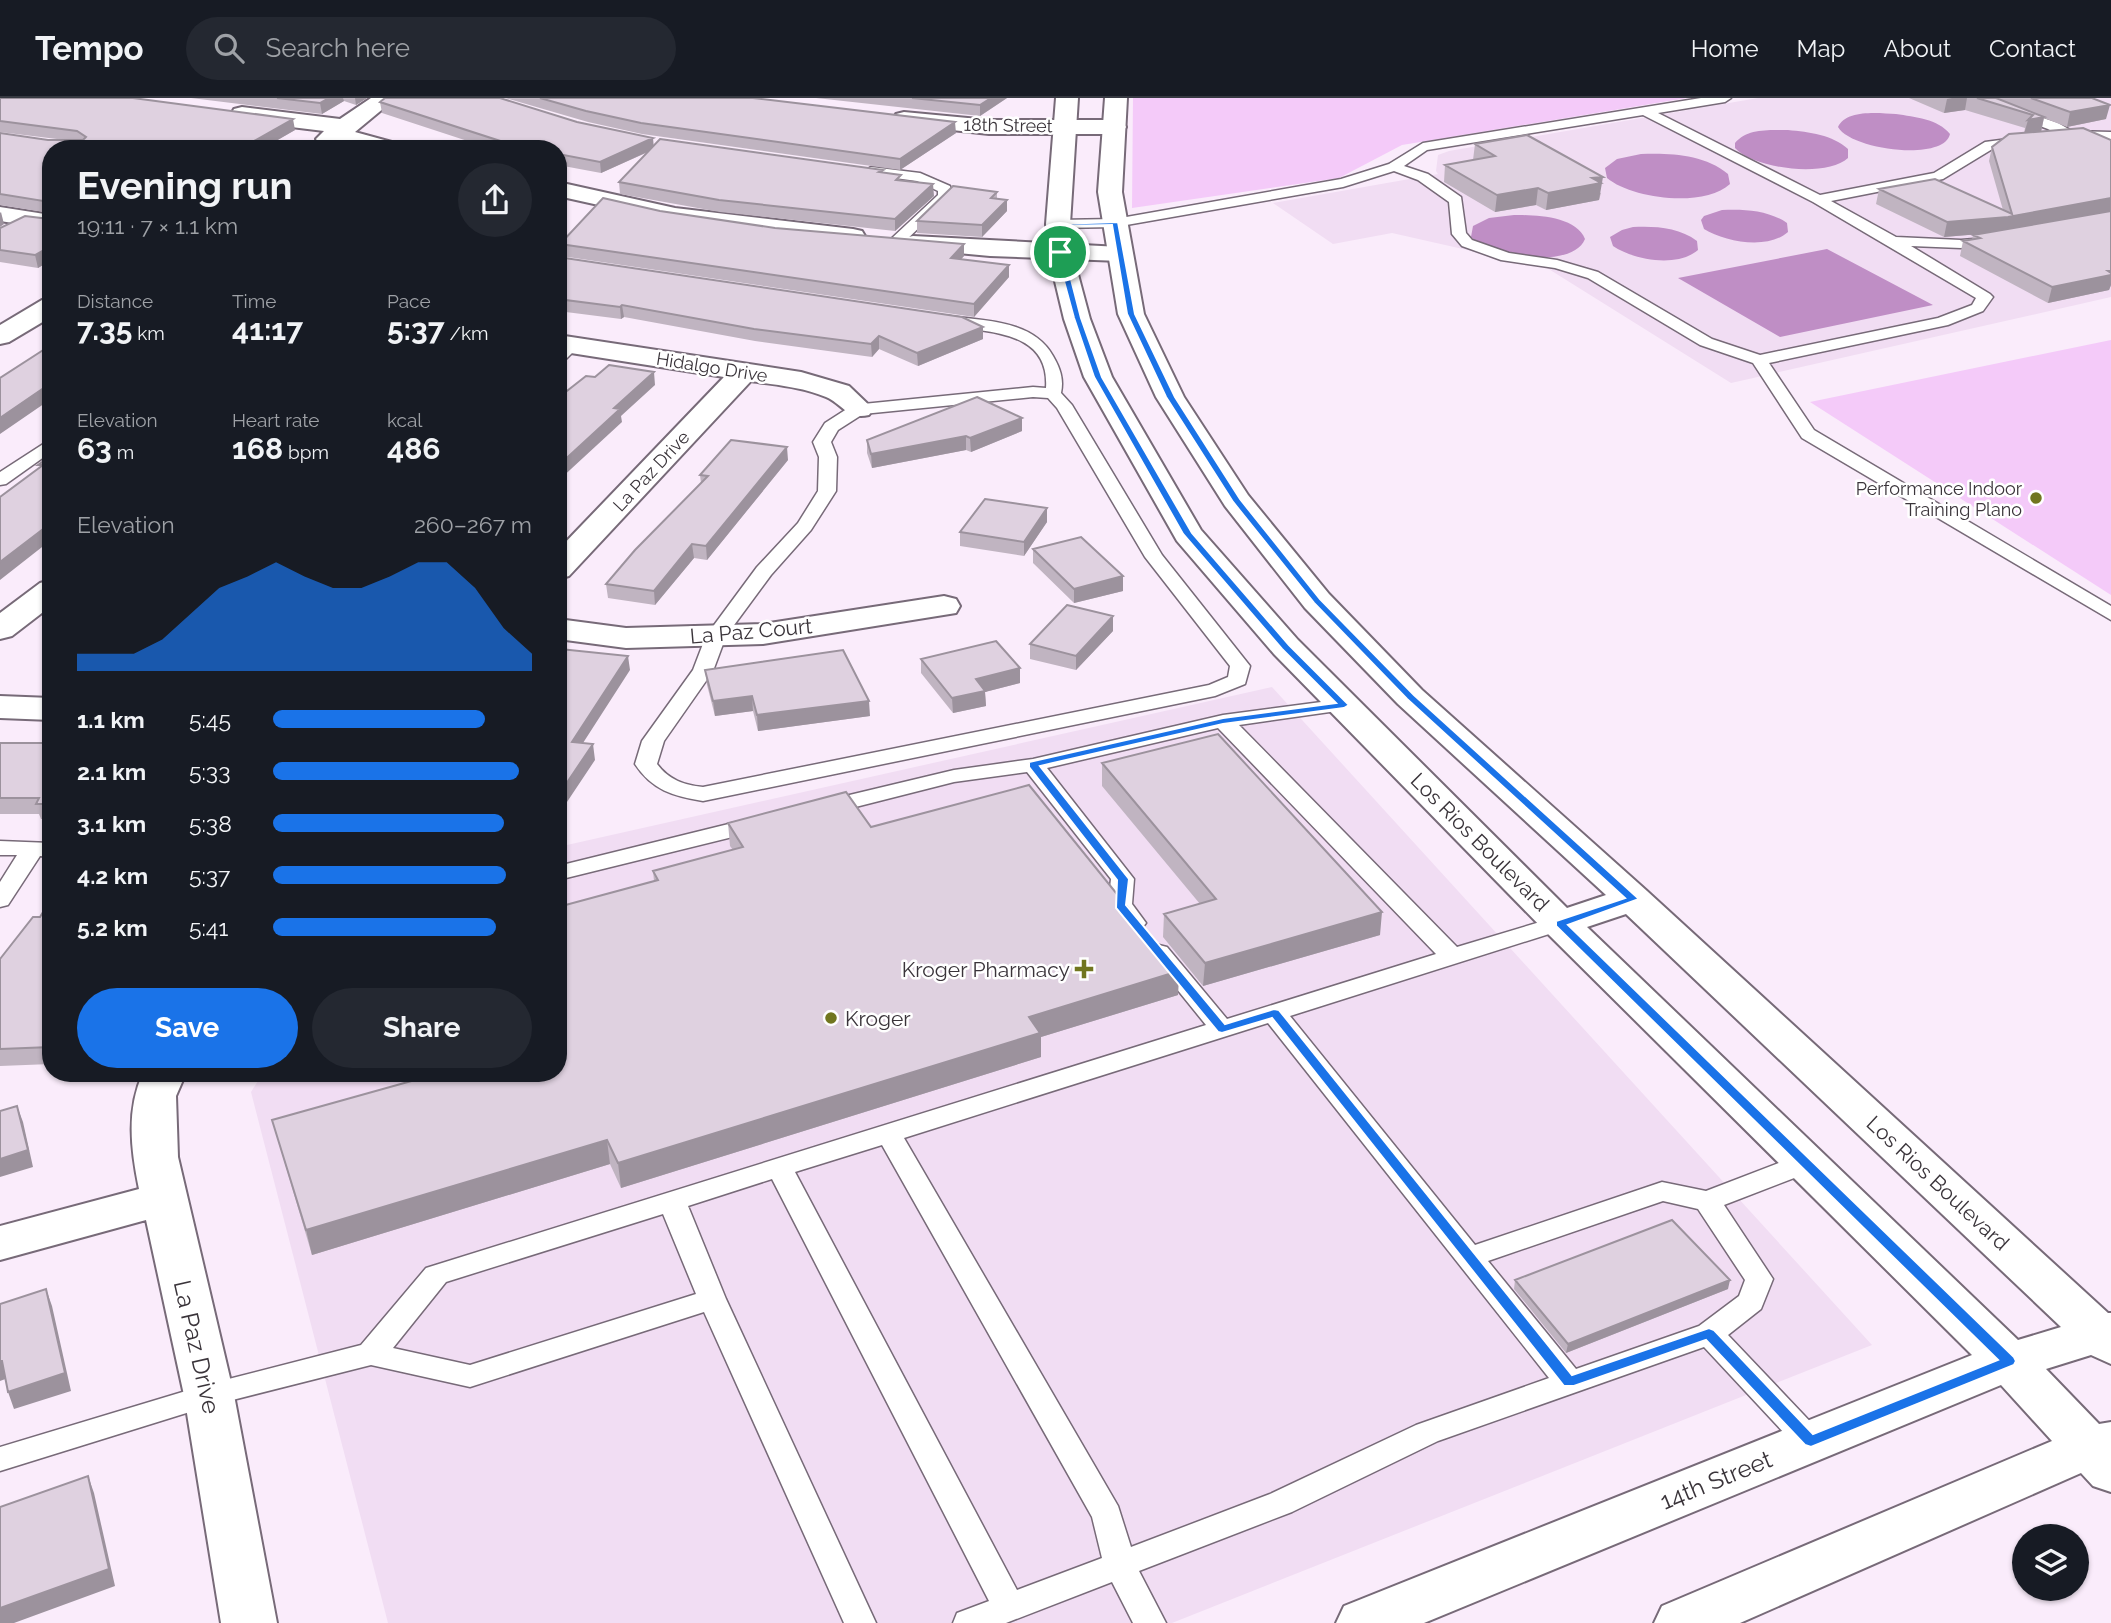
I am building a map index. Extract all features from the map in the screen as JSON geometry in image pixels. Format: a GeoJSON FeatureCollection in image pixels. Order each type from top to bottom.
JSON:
{"type":"FeatureCollection","features":[{"type":"Feature","properties":{"kind":"main road"},"geometry":{"type":"LineString","coordinates":[[359,140],[337,134],[385,98]]}},
{"type":"Feature","properties":{"kind":"main road","name":"Los Rios Boulevard"},"geometry":{"type":"LineString","coordinates":[[1067,98],[1058,224],[1060,252],[1077,318],[1098,377],[1188,534],[1286,647],[1560,923],[2103,1454]]}},
{"type":"Feature","properties":{"kind":"main road","name":"Los Rios Boulevard"},"geometry":{"type":"LineString","coordinates":[[1116,98],[1110,192],[1131,314],[1170,397],[1236,500],[1317,601],[1410,697],[2107,1337]]}},
{"type":"Feature","properties":{"kind":"main road"},"geometry":{"type":"LineString","coordinates":[[223,111],[348,127]]}},
{"type":"Feature","properties":{"kind":"main road","name":"18th Street"},"geometry":{"type":"LineString","coordinates":[[887,117],[989,127],[1115,127]]}},
{"type":"Feature","properties":{"kind":"main road"},"geometry":{"type":"LineString","coordinates":[[327,140],[348,127]]}},
{"type":"Feature","properties":{"kind":"main road"},"geometry":{"type":"LineString","coordinates":[[567,193],[675,215],[897,241],[990,249],[1120,254]]}},
{"type":"Feature","properties":{"kind":"main road"},"geometry":{"type":"LineString","coordinates":[[0,336],[42,311]]}},
{"type":"Feature","properties":{"kind":"main road","name":"Hidalgo Drive"},"geometry":{"type":"LineString","coordinates":[[567,350],[801,380],[839,392],[859,409]]}},
{"type":"Feature","properties":{"kind":"main road","name":"La Paz Drive"},"geometry":{"type":"LineString","coordinates":[[567,559],[743,373]]}},
{"type":"Feature","properties":{"kind":"main road"},"geometry":{"type":"LineString","coordinates":[[0,629],[42,597]]}},
{"type":"Feature","properties":{"kind":"main road","name":"La Paz Court"},"geometry":{"type":"LineString","coordinates":[[567,630],[626,638],[762,634],[944,606]]}},
{"type":"Feature","properties":{"kind":"main road"},"geometry":{"type":"LineString","coordinates":[[1344,705],[1410,697]]}},
{"type":"Feature","properties":{"kind":"main road"},"geometry":{"type":"LineString","coordinates":[[0,707],[42,709]]}},
{"type":"Feature","properties":{"kind":"main road"},"geometry":{"type":"LineString","coordinates":[[1560,923],[1633,899]]}},
{"type":"Feature","properties":{"kind":"main road","name":"La Paz Drive"},"geometry":{"type":"LineString","coordinates":[[160,1082],[154,1096],[155,1157],[209,1395],[249,1623]]}},
{"type":"Feature","properties":{"kind":"main road"},"geometry":{"type":"LineString","coordinates":[[0,1243],[163,1199]]}},
{"type":"Feature","properties":{"kind":"main road","name":"14th Street"},"geometry":{"type":"LineString","coordinates":[[1364,1623],[2009,1361],[2107,1337]]}},
{"type":"Feature","properties":{"kind":"main road"},"geometry":{"type":"LineString","coordinates":[[1682,1623],[2103,1454]]}},
{"type":"Feature","properties":{"kind":"lane"},"geometry":{"type":"LineString","coordinates":[[1058,224],[1115,223],[1343,183],[1394,167],[1423,147],[1725,98]]}},
{"type":"Feature","properties":{"kind":"lane"},"geometry":{"type":"LineString","coordinates":[[1971,98],[2053,126],[2069,135]]}},
{"type":"Feature","properties":{"kind":"lane"},"geometry":{"type":"LineString","coordinates":[[1394,167],[1423,177],[1456,200],[1459,233],[1467,243],[1506,257],[1557,264],[1593,275],[1706,342],[1759,360],[1942,322],[1978,308],[1985,297],[1896,241],[1820,199],[1645,111]]}},
{"type":"Feature","properties":{"kind":"lane"},"geometry":{"type":"LineString","coordinates":[[1820,199],[1938,176],[1990,145],[2069,135],[2111,136]]}},
{"type":"Feature","properties":{"kind":"lane"},"geometry":{"type":"LineString","coordinates":[[856,170],[924,178],[937,182],[946,189],[945,196],[897,241]]}},
{"type":"Feature","properties":{"kind":"lane"},"geometry":{"type":"LineString","coordinates":[[1896,241],[1961,244],[2009,238]]}},
{"type":"Feature","properties":{"kind":"lane"},"geometry":{"type":"LineString","coordinates":[[929,318],[1011,330],[1032,340],[1046,355],[1056,382],[1053,394]]}},
{"type":"Feature","properties":{"kind":"lane"},"geometry":{"type":"LineString","coordinates":[[1759,360],[1808,434],[2111,614]]}},
{"type":"Feature","properties":{"kind":"lane"},"geometry":{"type":"LineString","coordinates":[[1033,392],[1053,394],[1064,405],[1154,557],[1240,666],[1238,680],[1215,690],[703,794],[673,790],[650,772],[646,764],[653,741],[681,698],[704,671],[716,636],[827,491],[828,457],[822,442],[831,427],[859,409],[1033,392]]}},
{"type":"Feature","properties":{"kind":"lane"},"geometry":{"type":"LineString","coordinates":[[0,480],[42,450]]}},
{"type":"Feature","properties":{"kind":"lane"},"geometry":{"type":"LineString","coordinates":[[809,811],[954,776],[1033,765],[1223,721],[1344,705]]}},
{"type":"Feature","properties":{"kind":"lane"},"geometry":{"type":"LineString","coordinates":[[1223,721],[1453,957]]}},
{"type":"Feature","properties":{"kind":"lane"},"geometry":{"type":"LineString","coordinates":[[1033,765],[1123,879],[1120,905],[1222,1029]]}},
{"type":"Feature","properties":{"kind":"lane"},"geometry":{"type":"LineString","coordinates":[[567,871],[783,818]]}},
{"type":"Feature","properties":{"kind":"lane"},"geometry":{"type":"LineString","coordinates":[[0,848],[42,850]]}},
{"type":"Feature","properties":{"kind":"lane"},"geometry":{"type":"LineString","coordinates":[[0,900],[42,850]]}},
{"type":"Feature","properties":{"kind":"lane"},"geometry":{"type":"LineString","coordinates":[[372,1354],[436,1275],[1560,923]]}},
{"type":"Feature","properties":{"kind":"lane"},"geometry":{"type":"LineString","coordinates":[[1274,1013],[1569,1382]]}},
{"type":"Feature","properties":{"kind":"lane"},"geometry":{"type":"LineString","coordinates":[[888,1133],[1107,1515],[1119,1564],[1150,1623]]}},
{"type":"Feature","properties":{"kind":"lane"},"geometry":{"type":"LineString","coordinates":[[1469,1257],[1662,1191],[1707,1201],[1806,1163]]}},
{"type":"Feature","properties":{"kind":"lane"},"geometry":{"type":"LineString","coordinates":[[779,1167],[1009,1607]]}},
{"type":"Feature","properties":{"kind":"lane"},"geometry":{"type":"LineString","coordinates":[[672,1201],[712,1299],[860,1623]]}},
{"type":"Feature","properties":{"kind":"lane"},"geometry":{"type":"LineString","coordinates":[[969,1623],[1281,1503],[1427,1433],[1709,1334],[1751,1302],[1759,1279],[1707,1201]]}},
{"type":"Feature","properties":{"kind":"lane"},"geometry":{"type":"LineString","coordinates":[[0,1459],[209,1395],[372,1354],[470,1377],[712,1299]]}},
{"type":"Feature","properties":{"kind":"lane"},"geometry":{"type":"LineString","coordinates":[[1709,1334],[1811,1441]]}},
{"type":"Feature","properties":{"kind":"shaded area"},"geometry":{"type":"Polygon","coordinates":[[[1133,98],[1687,98],[1402,145],[1339,178],[1132,208],[1133,98]]]}},
{"type":"Feature","properties":{"kind":"shaded area"},"geometry":{"type":"Polygon","coordinates":[[[1758,98],[2111,98],[2111,297],[1731,383],[1547,268],[1392,233],[1333,244],[1273,203],[1438,174],[1438,155],[1449,151],[1758,98]]]}},
{"type":"Feature","properties":{"kind":"shaded area"},"geometry":{"type":"Polygon","coordinates":[[[1896,114],[1933,122],[1950,134],[1944,143],[1932,148],[1897,150],[1860,142],[1846,135],[1838,127],[1842,121],[1855,115],[1896,114]]]}},
{"type":"Feature","properties":{"kind":"shaded area"},"geometry":{"type":"Polygon","coordinates":[[[1788,130],[1835,140],[1848,149],[1848,158],[1824,168],[1790,168],[1758,161],[1735,148],[1735,143],[1740,138],[1752,132],[1788,130]]]}},
{"type":"Feature","properties":{"kind":"shaded area"},"geometry":{"type":"Polygon","coordinates":[[[1641,154],[1675,155],[1708,162],[1728,174],[1730,184],[1703,196],[1668,198],[1633,191],[1607,178],[1605,168],[1617,159],[1641,154]]]}},
{"type":"Feature","properties":{"kind":"shaded area"},"geometry":{"type":"Polygon","coordinates":[[[1722,210],[1747,210],[1772,215],[1787,223],[1788,232],[1769,241],[1746,242],[1713,234],[1704,229],[1701,220],[1704,216],[1722,210]]]}},
{"type":"Feature","properties":{"kind":"shaded area"},"geometry":{"type":"Polygon","coordinates":[[[1514,215],[1564,221],[1580,231],[1585,239],[1577,249],[1565,255],[1530,257],[1494,250],[1471,237],[1473,226],[1489,218],[1514,215]]]}},
{"type":"Feature","properties":{"kind":"shaded area"},"geometry":{"type":"Polygon","coordinates":[[[1633,227],[1674,230],[1697,241],[1698,250],[1679,259],[1655,260],[1632,255],[1613,246],[1610,237],[1633,227]]]}},
{"type":"Feature","properties":{"kind":"shaded area"},"geometry":{"type":"Polygon","coordinates":[[[1827,249],[1933,305],[1780,337],[1678,278],[1827,249]]]}},
{"type":"Feature","properties":{"kind":"shaded area","name":"Performance Indoor Training Plano"},"geometry":{"type":"Polygon","coordinates":[[[2111,340],[2111,595],[1810,402],[2111,340]]]}},
{"type":"Feature","properties":{"kind":"shaded area"},"geometry":{"type":"Polygon","coordinates":[[[1272,687],[1872,1345],[1172,1623],[388,1623],[251,1092],[257,1082],[567,1082],[567,845],[1272,687]]]}},
{"type":"Feature","properties":{"kind":"building"},"geometry":{"type":"Polygon","coordinates":[[[0,98],[133,98],[293,119],[256,140],[83,140],[86,137],[77,131],[0,121],[0,98]]]}},
{"type":"Feature","properties":{"kind":"building"},"geometry":{"type":"Polygon","coordinates":[[[277,98],[329,98],[320,103],[277,98]]]}},
{"type":"Feature","properties":{"kind":"building"},"geometry":{"type":"Polygon","coordinates":[[[385,98],[500,98],[577,122],[653,138],[600,162],[567,156],[567,140],[497,140],[380,102],[385,98]]]}},
{"type":"Feature","properties":{"kind":"building"},"geometry":{"type":"Polygon","coordinates":[[[540,98],[753,98],[955,122],[900,159],[641,123],[540,98]]]}},
{"type":"Feature","properties":{"kind":"building"},"geometry":{"type":"Polygon","coordinates":[[[912,98],[991,98],[980,105],[912,98]]]}},
{"type":"Feature","properties":{"kind":"building"},"geometry":{"type":"Polygon","coordinates":[[[1977,98],[1996,98],[2044,117],[2028,120],[2033,115],[1977,98]]]}},
{"type":"Feature","properties":{"kind":"building"},"geometry":{"type":"Polygon","coordinates":[[[2031,98],[2092,98],[2110,105],[2070,112],[2031,98]]]}},
{"type":"Feature","properties":{"kind":"building"},"geometry":{"type":"Polygon","coordinates":[[[2083,128],[2111,140],[2111,198],[2008,217],[1947,222],[1879,189],[1935,179],[2012,214],[1992,147],[2009,134],[2083,128]]]}},
{"type":"Feature","properties":{"kind":"building"},"geometry":{"type":"Polygon","coordinates":[[[0,133],[48,140],[42,140],[42,201],[0,194],[0,133]]]}},
{"type":"Feature","properties":{"kind":"building"},"geometry":{"type":"Polygon","coordinates":[[[1527,135],[1603,177],[1592,178],[1601,183],[1548,193],[1538,188],[1497,195],[1445,165],[1495,156],[1475,144],[1527,135]]]}},
{"type":"Feature","properties":{"kind":"building"},"geometry":{"type":"Polygon","coordinates":[[[660,139],[883,170],[879,172],[901,175],[896,180],[933,184],[895,219],[719,200],[619,182],[660,139]]]}},
{"type":"Feature","properties":{"kind":"building"},"geometry":{"type":"Polygon","coordinates":[[[953,186],[997,192],[991,198],[1007,200],[982,225],[917,221],[953,186]]]}},
{"type":"Feature","properties":{"kind":"building"},"geometry":{"type":"Polygon","coordinates":[[[603,198],[660,211],[775,228],[964,244],[951,258],[1009,265],[974,304],[567,245],[567,237],[603,198]]]}},
{"type":"Feature","properties":{"kind":"building"},"geometry":{"type":"Polygon","coordinates":[[[2111,211],[2111,271],[2108,271],[2111,275],[2052,287],[1963,241],[1980,238],[1973,235],[2111,211]]]}},
{"type":"Feature","properties":{"kind":"building"},"geometry":{"type":"Polygon","coordinates":[[[25,216],[42,218],[42,251],[35,255],[0,250],[0,228],[25,216]]]}},
{"type":"Feature","properties":{"kind":"building"},"geometry":{"type":"Polygon","coordinates":[[[567,258],[962,317],[983,327],[917,353],[879,336],[871,344],[754,329],[622,305],[620,307],[567,300],[567,258]]]}},
{"type":"Feature","properties":{"kind":"building"},"geometry":{"type":"Polygon","coordinates":[[[42,351],[42,389],[0,418],[0,378],[42,351]]]}},
{"type":"Feature","properties":{"kind":"building"},"geometry":{"type":"Polygon","coordinates":[[[609,365],[654,372],[614,408],[620,409],[567,458],[567,391],[586,376],[595,377],[609,365]]]}},
{"type":"Feature","properties":{"kind":"building"},"geometry":{"type":"Polygon","coordinates":[[[977,397],[1022,418],[970,438],[966,436],[871,454],[867,440],[977,397]]]}},
{"type":"Feature","properties":{"kind":"building"},"geometry":{"type":"Polygon","coordinates":[[[731,440],[787,447],[706,546],[692,544],[654,591],[606,584],[635,550],[708,476],[700,475],[731,440]]]}},
{"type":"Feature","properties":{"kind":"building"},"geometry":{"type":"Polygon","coordinates":[[[42,466],[42,530],[0,562],[0,497],[42,466]]]}},
{"type":"Feature","properties":{"kind":"building"},"geometry":{"type":"Polygon","coordinates":[[[985,499],[1047,508],[1024,542],[960,532],[985,499]]]}},
{"type":"Feature","properties":{"kind":"building"},"geometry":{"type":"Polygon","coordinates":[[[1081,537],[1123,576],[1074,589],[1033,549],[1081,537]]]}},
{"type":"Feature","properties":{"kind":"building"},"geometry":{"type":"Polygon","coordinates":[[[1067,605],[1113,616],[1076,656],[1030,644],[1067,605]]]}},
{"type":"Feature","properties":{"kind":"building"},"geometry":{"type":"Polygon","coordinates":[[[996,641],[1020,668],[976,679],[985,691],[952,698],[921,659],[996,641]]]}},
{"type":"Feature","properties":{"kind":"building"},"geometry":{"type":"Polygon","coordinates":[[[567,650],[628,656],[572,742],[593,744],[567,783],[567,650]]]}},
{"type":"Feature","properties":{"kind":"building"},"geometry":{"type":"Polygon","coordinates":[[[843,650],[869,701],[757,715],[752,696],[713,701],[705,670],[843,650]]]}},
{"type":"Feature","properties":{"kind":"building"},"geometry":{"type":"Polygon","coordinates":[[[1218,734],[1382,912],[1205,963],[1164,914],[1216,899],[1102,763],[1218,734]]]}},
{"type":"Feature","properties":{"kind":"building"},"geometry":{"type":"Polygon","coordinates":[[[0,743],[42,743],[42,804],[36,804],[39,798],[0,798],[0,743]]]}},
{"type":"Feature","properties":{"kind":"building","name":"Kroger"},"geometry":{"type":"Polygon","coordinates":[[[1029,785],[1179,971],[1029,1017],[1040,1033],[618,1163],[607,1140],[306,1230],[272,1120],[408,1082],[567,1082],[567,905],[658,880],[653,871],[743,847],[728,823],[846,792],[871,827],[1029,785]]]}},
{"type":"Feature","properties":{"kind":"building"},"geometry":{"type":"Polygon","coordinates":[[[42,914],[42,1047],[0,1049],[0,959],[33,917],[40,917],[42,914]]]}},
{"type":"Feature","properties":{"kind":"building"},"geometry":{"type":"Polygon","coordinates":[[[17,1106],[28,1150],[0,1159],[0,1111],[17,1106]]]}},
{"type":"Feature","properties":{"kind":"building"},"geometry":{"type":"Polygon","coordinates":[[[1672,1220],[1730,1280],[1568,1344],[1515,1280],[1672,1220]]]}},
{"type":"Feature","properties":{"kind":"building"},"geometry":{"type":"Polygon","coordinates":[[[46,1289],[65,1373],[8,1392],[0,1361],[0,1304],[46,1289]]]}},
{"type":"Feature","properties":{"kind":"building"},"geometry":{"type":"Polygon","coordinates":[[[88,1476],[109,1569],[0,1608],[0,1507],[88,1476]]]}},
{"type":"Feature","properties":{"kind":"place","name":"Performance Indoor Training Plano"},"geometry":{"type":"Point","coordinates":[2036,498]}},
{"type":"Feature","properties":{"kind":"place","name":"Kroger Pharmacy"},"geometry":{"type":"Point","coordinates":[1084,969]}},
{"type":"Feature","properties":{"kind":"place","name":"Kroger"},"geometry":{"type":"Point","coordinates":[831,1018]}},
{"type":"Feature","properties":{"kind":"route"},"geometry":{"type":"LineString","coordinates":[[1115,223],[1131,314],[1170,397],[1236,500],[1317,601],[1410,697],[1633,899],[1560,923],[2009,1361],[1811,1441],[1709,1334],[1569,1382],[1274,1013],[1222,1029],[1120,905],[1123,879],[1033,765],[1223,721],[1344,705],[1286,647],[1188,534],[1098,377],[1077,318],[1060,252],[1058,224],[1115,223]]}}]}
